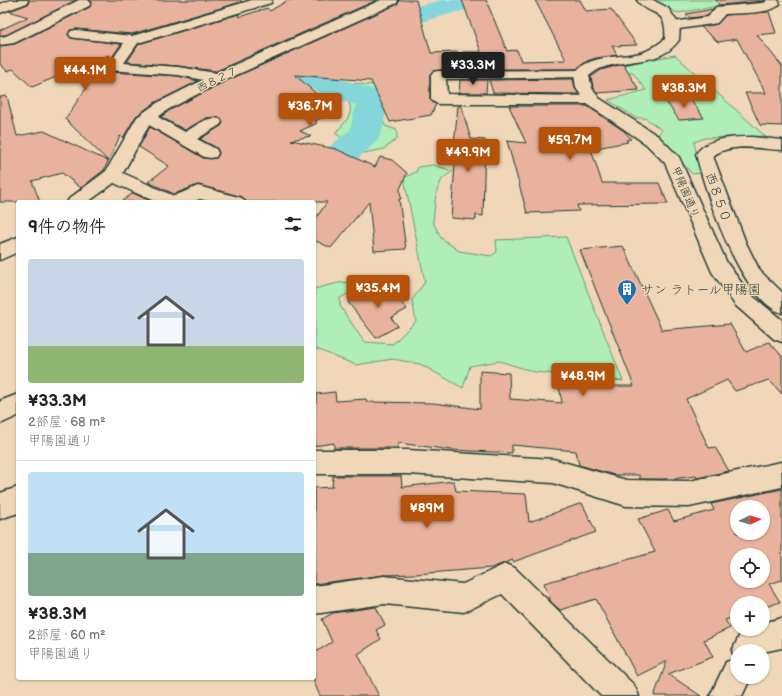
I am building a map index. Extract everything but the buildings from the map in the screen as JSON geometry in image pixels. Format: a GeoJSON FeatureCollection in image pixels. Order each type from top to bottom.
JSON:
{"type":"FeatureCollection","features":[{"type":"Feature","properties":{"kind":"street"},"geometry":{"type":"LineString","coordinates":[[0,9],[22,0]]}},
{"type":"Feature","properties":{"kind":"street"},"geometry":{"type":"LineString","coordinates":[[76,34],[133,40],[220,6],[266,0]]}},
{"type":"Feature","properties":{"kind":"street","name":"西８２７"},"geometry":{"type":"LineString","coordinates":[[79,200],[113,175],[143,120],[163,106],[218,78],[392,0]]}},
{"type":"Feature","properties":{"kind":"street"},"geometry":{"type":"LineString","coordinates":[[593,101],[440,99],[438,75],[581,74],[598,64],[646,56],[660,50],[672,40],[673,26],[663,11],[643,0]]}},
{"type":"Feature","properties":{"kind":"street"},"geometry":{"type":"LineString","coordinates":[[673,26],[712,20],[721,10],[763,7],[773,4],[772,0]]}},
{"type":"Feature","properties":{"kind":"street"},"geometry":{"type":"LineString","coordinates":[[0,41],[9,40],[84,3]]}},
{"type":"Feature","properties":{"kind":"street"},"geometry":{"type":"LineString","coordinates":[[133,40],[114,67],[178,71],[218,78]]}},
{"type":"Feature","properties":{"kind":"street","name":"甲陽園通り"},"geometry":{"type":"LineString","coordinates":[[581,74],[584,88],[593,101],[652,140],[672,161],[719,267],[742,299],[782,333]]}},
{"type":"Feature","properties":{"kind":"street"},"geometry":{"type":"LineString","coordinates":[[147,117],[210,153]]}},
{"type":"Feature","properties":{"kind":"street"},"geometry":{"type":"LineString","coordinates":[[185,139],[214,122]]}},
{"type":"Feature","properties":{"kind":"street","name":"西８５０"},"geometry":{"type":"LineString","coordinates":[[782,145],[742,143],[722,145],[710,148],[704,154],[709,172],[736,243],[753,276],[782,305]]}},
{"type":"Feature","properties":{"kind":"street"},"geometry":{"type":"LineString","coordinates":[[113,175],[168,200]]}},
{"type":"Feature","properties":{"kind":"street"},"geometry":{"type":"LineString","coordinates":[[180,200],[198,192],[228,200]]}},
{"type":"Feature","properties":{"kind":"street"},"geometry":{"type":"LineString","coordinates":[[0,253],[16,245]]}},
{"type":"Feature","properties":{"kind":"street"},"geometry":{"type":"LineString","coordinates":[[0,414],[16,405]]}},
{"type":"Feature","properties":{"kind":"street"},"geometry":{"type":"LineString","coordinates":[[316,462],[408,462],[553,471],[626,493],[688,494],[782,475]]}},
{"type":"Feature","properties":{"kind":"street"},"geometry":{"type":"LineString","coordinates":[[0,506],[16,501]]}},
{"type":"Feature","properties":{"kind":"street"},"geometry":{"type":"LineString","coordinates":[[316,600],[384,590],[464,598],[505,578],[623,696]]}},
{"type":"Feature","properties":{"kind":"street"},"geometry":{"type":"LineString","coordinates":[[750,644],[752,640],[782,633]]}},
{"type":"Feature","properties":{"kind":"street"},"geometry":{"type":"LineString","coordinates":[[726,696],[732,684]]}},
{"type":"Feature","properties":{"kind":"green space"},"geometry":{"type":"Polygon","coordinates":[[[654,0],[717,0],[719,6],[677,13],[654,0]]]}},
{"type":"Feature","properties":{"kind":"green space"},"geometry":{"type":"Polygon","coordinates":[[[675,55],[765,136],[705,138],[694,142],[701,173],[692,174],[658,134],[662,130],[645,118],[636,118],[608,100],[646,90],[633,73],[623,73],[618,66],[675,55]]]}},
{"type":"Feature","properties":{"kind":"green space"},"geometry":{"type":"Polygon","coordinates":[[[355,83],[366,85],[385,83],[394,102],[382,106],[379,110],[385,126],[397,130],[397,139],[384,149],[364,153],[335,133],[345,122],[350,113],[349,103],[341,91],[348,84],[355,83]]]}},
{"type":"Feature","properties":{"kind":"green space"},"geometry":{"type":"Polygon","coordinates":[[[433,165],[453,171],[442,179],[436,193],[433,222],[441,238],[459,251],[491,256],[497,252],[496,240],[566,237],[623,381],[535,372],[499,361],[470,366],[463,388],[420,364],[393,359],[356,365],[316,349],[316,288],[338,283],[363,281],[361,287],[340,298],[340,306],[364,342],[393,344],[416,321],[412,300],[425,282],[404,178],[416,172],[418,167],[433,165]]]}},
{"type":"Feature","properties":{"kind":"waterway"},"geometry":{"type":"LineString","coordinates":[[300,200],[303,188],[365,134],[372,103],[369,99],[329,86],[319,81],[302,70],[296,63],[340,43],[379,32],[418,14],[475,0]]}},
{"type":"Feature","properties":{"kind":"place","name":"サン ラトール甲陽園"},"geometry":{"type":"Point","coordinates":[627,306]}}]}
